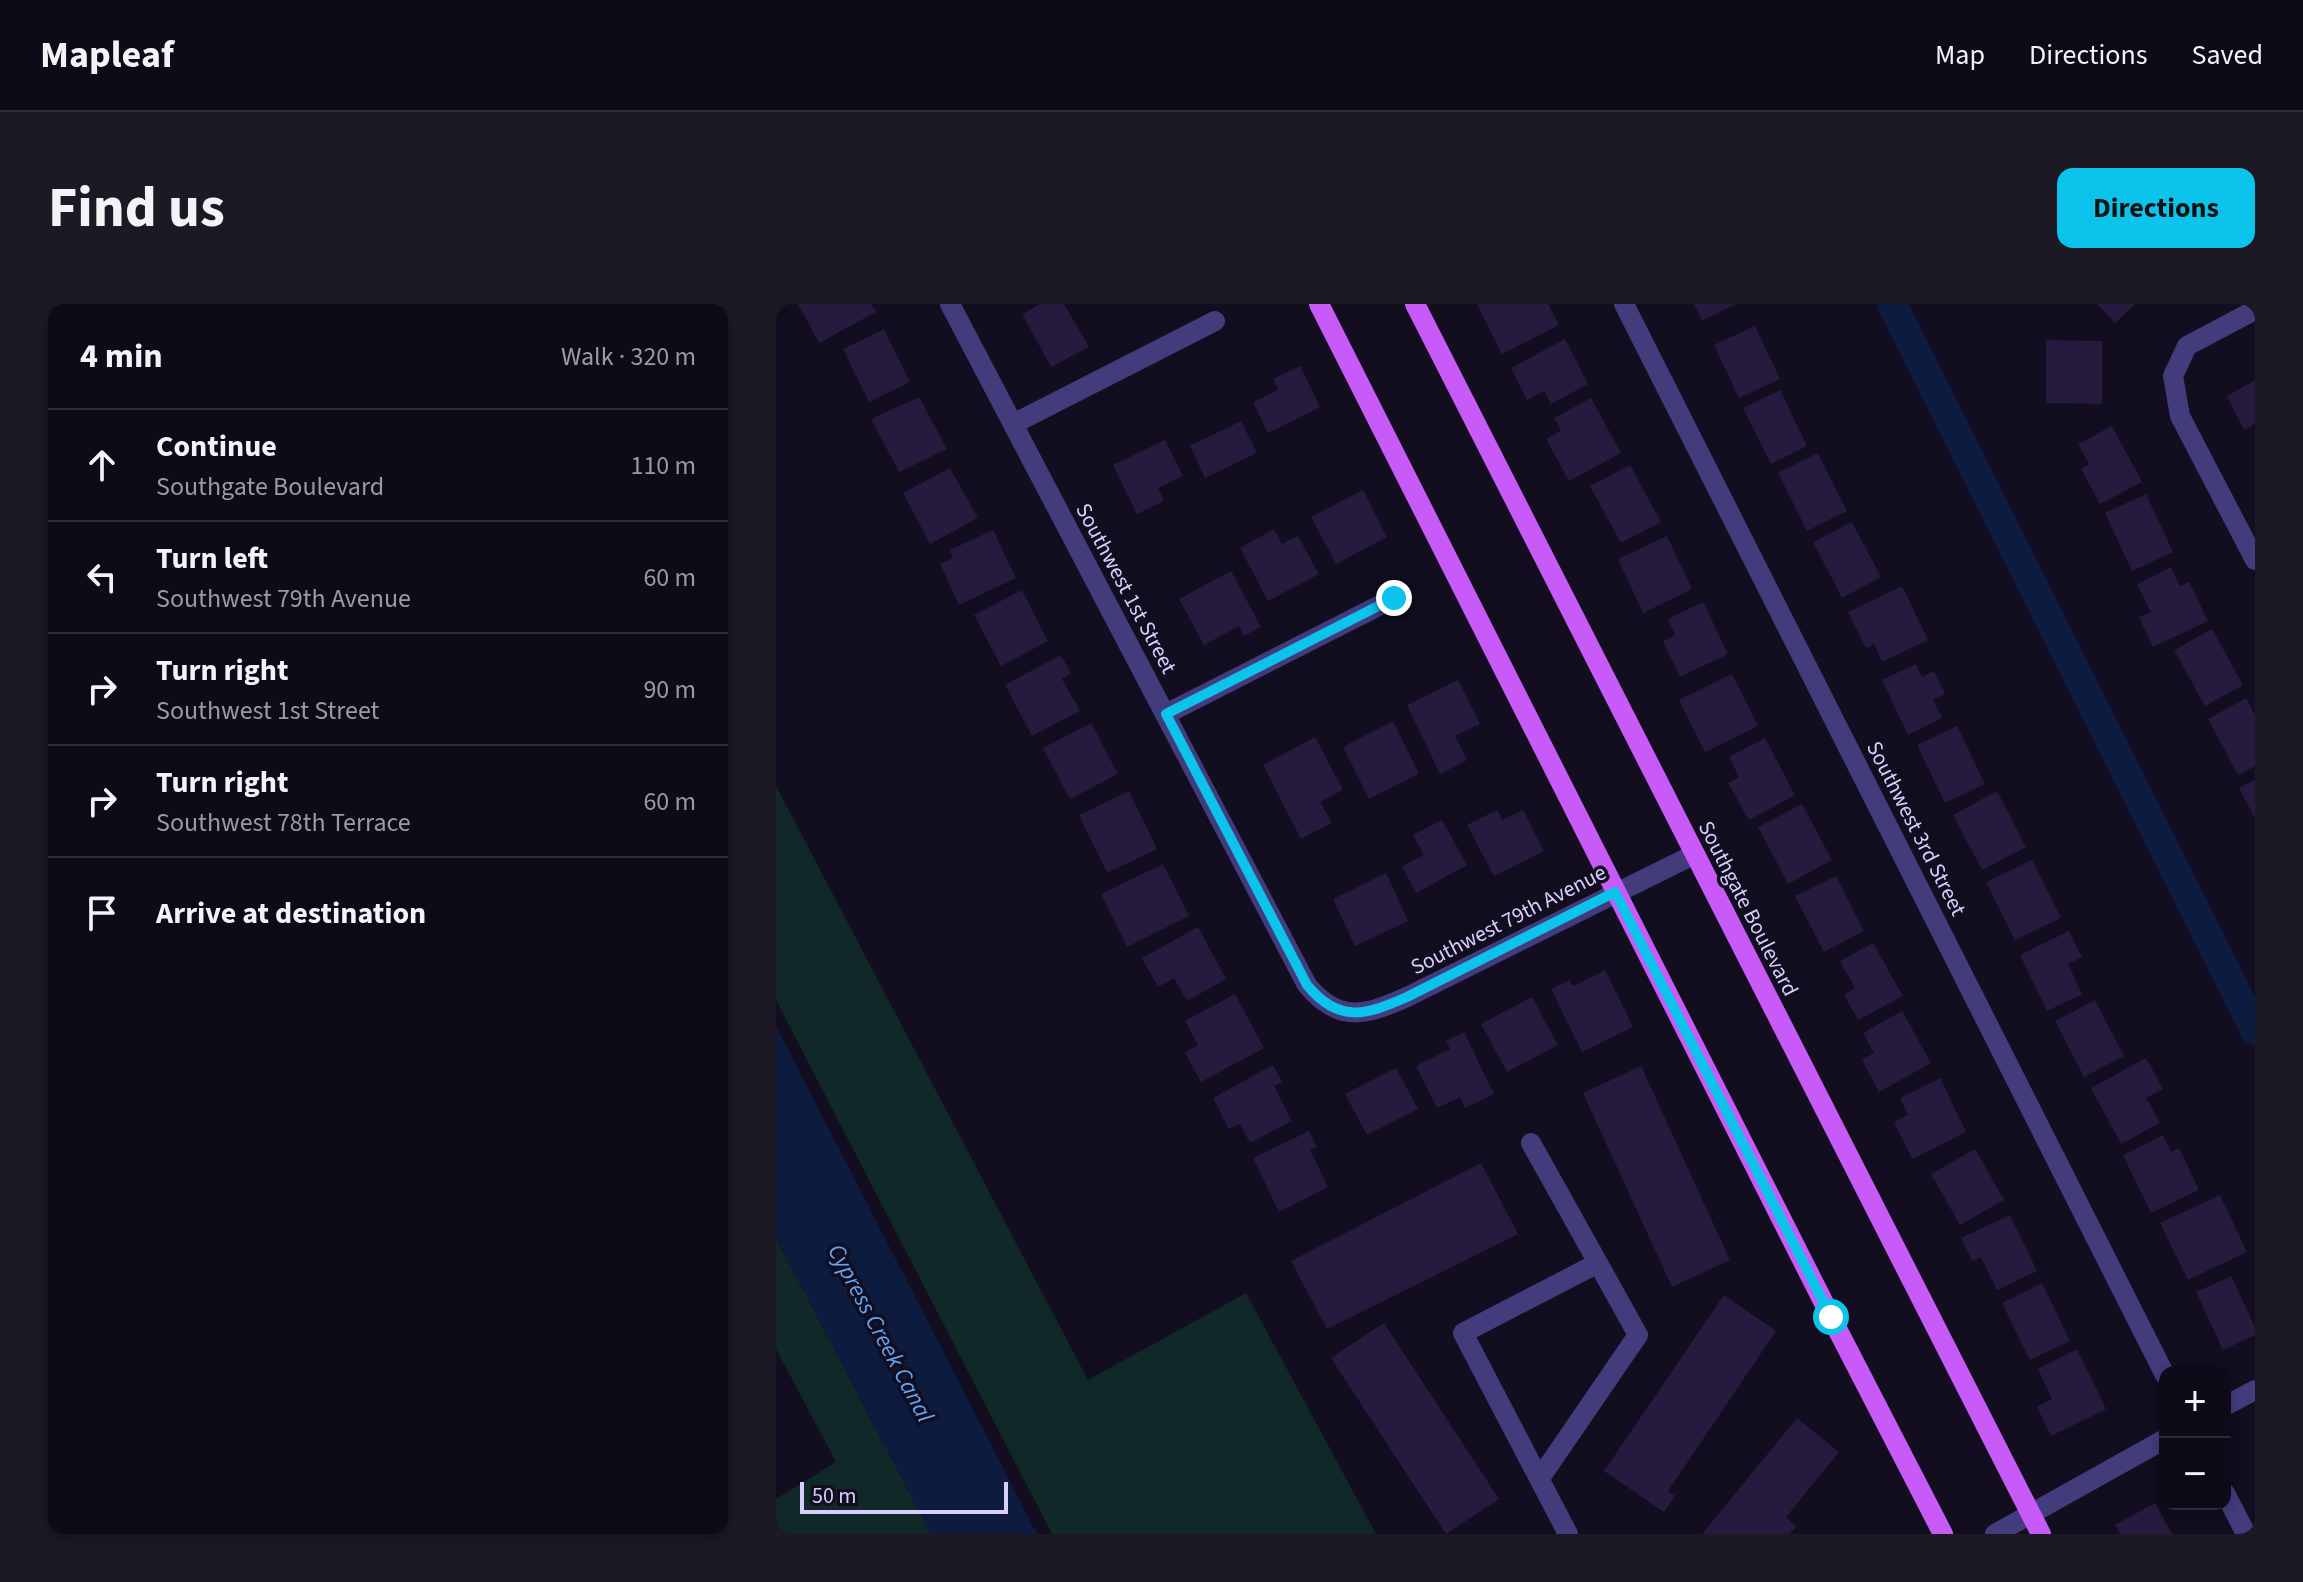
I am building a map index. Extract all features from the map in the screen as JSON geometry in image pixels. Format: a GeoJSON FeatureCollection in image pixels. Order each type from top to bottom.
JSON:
{"type":"FeatureCollection","features":[{"type":"Feature","properties":{"kind":"main road"},"geometry":{"type":"LineString","coordinates":[[1319,304],[1943,1534]]}},
{"type":"Feature","properties":{"kind":"main road","name":"Southgate Boulevard"},"geometry":{"type":"LineString","coordinates":[[1415,304],[2041,1534]]}},
{"type":"Feature","properties":{"kind":"street","name":"Southwest 1st Street"},"geometry":{"type":"LineString","coordinates":[[950,304],[1307,985],[1317,998],[1340,1012]]}},
{"type":"Feature","properties":{"kind":"street","name":"Southwest 3rd Street"},"geometry":{"type":"LineString","coordinates":[[1624,304],[2160,1366]]}},
{"type":"Feature","properties":{"kind":"street"},"geometry":{"type":"LineString","coordinates":[[2255,310],[2187,346],[2173,376],[2180,416],[2255,560]]}},
{"type":"Feature","properties":{"kind":"street"},"geometry":{"type":"LineString","coordinates":[[1013,424],[1215,321]]}},
{"type":"Feature","properties":{"kind":"street"},"geometry":{"type":"LineString","coordinates":[[1166,714],[1394,598]]}},
{"type":"Feature","properties":{"kind":"street","name":"Southwest 79th Avenue"},"geometry":{"type":"LineString","coordinates":[[1340,1012],[1361,1013],[1387,1006],[1695,854]]}},
{"type":"Feature","properties":{"kind":"street"},"geometry":{"type":"LineString","coordinates":[[1531,1143],[1638,1335],[1540,1478]]}},
{"type":"Feature","properties":{"kind":"street"},"geometry":{"type":"LineString","coordinates":[[1568,1534],[1463,1333],[1598,1263]]}},
{"type":"Feature","properties":{"kind":"street"},"geometry":{"type":"LineString","coordinates":[[2231,1403],[2255,1390]]}},
{"type":"Feature","properties":{"kind":"street"},"geometry":{"type":"LineString","coordinates":[[1995,1534],[2159,1442]]}},
{"type":"Feature","properties":{"kind":"street"},"geometry":{"type":"LineString","coordinates":[[2231,1505],[2246,1534]]}},
{"type":"Feature","properties":{"kind":"green space"},"geometry":{"type":"Polygon","coordinates":[[[776,786],[1088,1380],[1246,1293],[1376,1534],[1052,1534],[776,1000],[776,786]]]}},
{"type":"Feature","properties":{"kind":"green space"},"geometry":{"type":"Polygon","coordinates":[[[776,1238],[931,1534],[776,1534],[776,1499],[836,1462],[776,1349],[776,1238]]]}},
{"type":"Feature","properties":{"kind":"water","name":"Cypress Creek Canal"},"geometry":{"type":"Polygon","coordinates":[[[776,1026],[1037,1534],[931,1534],[776,1238],[776,1026]]]}},
{"type":"Feature","properties":{"kind":"building"},"geometry":{"type":"Polygon","coordinates":[[[798,304],[871,304],[876,312],[819,343],[798,304]]]}},
{"type":"Feature","properties":{"kind":"building"},"geometry":{"type":"Polygon","coordinates":[[[1040,304],[1064,304],[1089,347],[1051,367],[1022,314],[1040,304]]]}},
{"type":"Feature","properties":{"kind":"building"},"geometry":{"type":"Polygon","coordinates":[[[1477,304],[1548,304],[1559,325],[1502,354],[1477,304]]]}},
{"type":"Feature","properties":{"kind":"building"},"geometry":{"type":"Polygon","coordinates":[[[1694,304],[1736,304],[1702,321],[1694,304]]]}},
{"type":"Feature","properties":{"kind":"building"},"geometry":{"type":"Polygon","coordinates":[[[2097,304],[2135,304],[2115,323],[2097,304]]]}},
{"type":"Feature","properties":{"kind":"building"},"geometry":{"type":"Polygon","coordinates":[[[1755,326],[1780,379],[1739,398],[1714,345],[1755,326]]]}},
{"type":"Feature","properties":{"kind":"building"},"geometry":{"type":"Polygon","coordinates":[[[884,329],[910,382],[869,402],[843,349],[884,329]]]}},
{"type":"Feature","properties":{"kind":"building"},"geometry":{"type":"Polygon","coordinates":[[[1565,339],[1588,384],[1551,404],[1544,391],[1527,400],[1511,368],[1565,339]]]}},
{"type":"Feature","properties":{"kind":"building"},"geometry":{"type":"Polygon","coordinates":[[[2046,340],[2102,341],[2102,404],[2046,403],[2046,340]]]}},
{"type":"Feature","properties":{"kind":"building"},"geometry":{"type":"Polygon","coordinates":[[[1300,366],[1320,407],[1268,433],[1253,402],[1278,390],[1273,379],[1300,366]]]}},
{"type":"Feature","properties":{"kind":"building"},"geometry":{"type":"Polygon","coordinates":[[[2255,380],[2255,424],[2244,430],[2227,396],[2255,380]]]}},
{"type":"Feature","properties":{"kind":"building"},"geometry":{"type":"Polygon","coordinates":[[[1780,390],[1807,446],[1771,464],[1743,408],[1780,390]]]}},
{"type":"Feature","properties":{"kind":"building"},"geometry":{"type":"Polygon","coordinates":[[[919,397],[947,449],[899,472],[871,419],[919,397]]]}},
{"type":"Feature","properties":{"kind":"building"},"geometry":{"type":"Polygon","coordinates":[[[1591,398],[1621,453],[1569,481],[1546,439],[1561,431],[1554,418],[1591,398]]]}},
{"type":"Feature","properties":{"kind":"building"},"geometry":{"type":"Polygon","coordinates":[[[1241,421],[1257,453],[1205,478],[1190,446],[1241,421]]]}},
{"type":"Feature","properties":{"kind":"building"},"geometry":{"type":"Polygon","coordinates":[[[2112,426],[2142,482],[2100,504],[2081,469],[2089,464],[2078,444],[2112,426]]]}},
{"type":"Feature","properties":{"kind":"building"},"geometry":{"type":"Polygon","coordinates":[[[1165,440],[1183,476],[1158,488],[1164,501],[1137,514],[1113,465],[1165,440]]]}},
{"type":"Feature","properties":{"kind":"building"},"geometry":{"type":"Polygon","coordinates":[[[1818,453],[1847,511],[1807,531],[1778,473],[1818,453]]]}},
{"type":"Feature","properties":{"kind":"building"},"geometry":{"type":"Polygon","coordinates":[[[1630,465],[1661,522],[1621,543],[1590,486],[1630,465]]]}},
{"type":"Feature","properties":{"kind":"building"},"geometry":{"type":"Polygon","coordinates":[[[950,468],[978,518],[930,544],[903,493],[950,468]]]}},
{"type":"Feature","properties":{"kind":"building"},"geometry":{"type":"Polygon","coordinates":[[[1363,490],[1387,537],[1336,564],[1311,517],[1363,490]]]}},
{"type":"Feature","properties":{"kind":"building"},"geometry":{"type":"Polygon","coordinates":[[[2146,494],[2173,552],[2132,571],[2105,513],[2146,494]]]}},
{"type":"Feature","properties":{"kind":"building"},"geometry":{"type":"Polygon","coordinates":[[[1852,522],[1881,577],[1842,598],[1813,542],[1852,522]]]}},
{"type":"Feature","properties":{"kind":"building"},"geometry":{"type":"Polygon","coordinates":[[[1274,529],[1282,544],[1298,536],[1319,574],[1268,601],[1240,548],[1274,529]]]}},
{"type":"Feature","properties":{"kind":"building"},"geometry":{"type":"Polygon","coordinates":[[[993,530],[1016,578],[959,605],[940,564],[953,558],[950,550],[993,530]]]}},
{"type":"Feature","properties":{"kind":"building"},"geometry":{"type":"Polygon","coordinates":[[[1667,536],[1692,589],[1643,613],[1618,559],[1667,536]]]}},
{"type":"Feature","properties":{"kind":"building"},"geometry":{"type":"Polygon","coordinates":[[[2171,567],[2180,586],[2189,582],[2208,621],[2153,647],[2139,617],[2151,612],[2137,584],[2171,567]]]}},
{"type":"Feature","properties":{"kind":"building"},"geometry":{"type":"Polygon","coordinates":[[[1231,571],[1261,627],[1244,636],[1239,626],[1204,645],[1179,599],[1231,571]]]}},
{"type":"Feature","properties":{"kind":"building"},"geometry":{"type":"Polygon","coordinates":[[[1902,586],[1928,640],[1882,662],[1874,644],[1866,648],[1848,612],[1902,586]]]}},
{"type":"Feature","properties":{"kind":"building"},"geometry":{"type":"Polygon","coordinates":[[[1022,590],[1048,641],[1001,666],[974,615],[1022,590]]]}},
{"type":"Feature","properties":{"kind":"building"},"geometry":{"type":"Polygon","coordinates":[[[1703,602],[1728,654],[1680,677],[1663,641],[1675,635],[1668,619],[1703,602]]]}},
{"type":"Feature","properties":{"kind":"building"},"geometry":{"type":"Polygon","coordinates":[[[2212,629],[2243,685],[2205,706],[2174,650],[2212,629]]]}},
{"type":"Feature","properties":{"kind":"building"},"geometry":{"type":"Polygon","coordinates":[[[1061,655],[1071,674],[1062,679],[1080,711],[1032,736],[1005,685],[1061,655]]]}},
{"type":"Feature","properties":{"kind":"building"},"geometry":{"type":"Polygon","coordinates":[[[1916,664],[1922,677],[1934,671],[1945,694],[1933,699],[1942,718],[1908,735],[1882,680],[1916,664]]]}},
{"type":"Feature","properties":{"kind":"building"},"geometry":{"type":"Polygon","coordinates":[[[1732,674],[1758,726],[1705,752],[1679,700],[1732,674]]]}},
{"type":"Feature","properties":{"kind":"building"},"geometry":{"type":"Polygon","coordinates":[[[1458,680],[1480,724],[1455,736],[1467,760],[1440,774],[1407,705],[1458,680]]]}},
{"type":"Feature","properties":{"kind":"building"},"geometry":{"type":"Polygon","coordinates":[[[2246,698],[2255,715],[2255,766],[2238,775],[2208,719],[2246,698]]]}},
{"type":"Feature","properties":{"kind":"building"},"geometry":{"type":"Polygon","coordinates":[[[1393,721],[1419,774],[1369,799],[1343,747],[1393,721]]]}},
{"type":"Feature","properties":{"kind":"building"},"geometry":{"type":"Polygon","coordinates":[[[1091,723],[1118,774],[1070,799],[1043,748],[1091,723]]]}},
{"type":"Feature","properties":{"kind":"building"},"geometry":{"type":"Polygon","coordinates":[[[1957,726],[1985,784],[1945,803],[1917,745],[1957,726]]]}},
{"type":"Feature","properties":{"kind":"building"},"geometry":{"type":"Polygon","coordinates":[[[1315,737],[1343,790],[1320,802],[1332,823],[1301,839],[1263,765],[1315,737]]]}},
{"type":"Feature","properties":{"kind":"building"},"geometry":{"type":"Polygon","coordinates":[[[1765,738],[1795,795],[1749,820],[1728,783],[1739,777],[1729,757],[1765,738]]]}},
{"type":"Feature","properties":{"kind":"building"},"geometry":{"type":"Polygon","coordinates":[[[2255,780],[2255,819],[2239,788],[2255,780]]]}},
{"type":"Feature","properties":{"kind":"building"},"geometry":{"type":"Polygon","coordinates":[[[1129,791],[1157,849],[1107,873],[1079,815],[1129,791]]]}},
{"type":"Feature","properties":{"kind":"building"},"geometry":{"type":"Polygon","coordinates":[[[1997,791],[2026,847],[1982,870],[1953,815],[1997,791]]]}},
{"type":"Feature","properties":{"kind":"building"},"geometry":{"type":"Polygon","coordinates":[[[1802,804],[1832,860],[1788,884],[1758,827],[1802,804]]]}},
{"type":"Feature","properties":{"kind":"building"},"geometry":{"type":"Polygon","coordinates":[[[1497,810],[1502,820],[1523,810],[1544,851],[1494,876],[1467,825],[1497,810]]]}},
{"type":"Feature","properties":{"kind":"building"},"geometry":{"type":"Polygon","coordinates":[[[1442,820],[1467,865],[1416,893],[1402,866],[1424,855],[1413,835],[1442,820]]]}},
{"type":"Feature","properties":{"kind":"building"},"geometry":{"type":"Polygon","coordinates":[[[2032,860],[2061,918],[2015,940],[1986,882],[2032,860]]]}},
{"type":"Feature","properties":{"kind":"building"},"geometry":{"type":"Polygon","coordinates":[[[1163,864],[1189,916],[1127,947],[1101,894],[1163,864]]]}},
{"type":"Feature","properties":{"kind":"building"},"geometry":{"type":"Polygon","coordinates":[[[1386,873],[1408,921],[1355,946],[1333,899],[1386,873]]]}},
{"type":"Feature","properties":{"kind":"building"},"geometry":{"type":"Polygon","coordinates":[[[1836,876],[1864,931],[1824,952],[1795,896],[1836,876]]]}},
{"type":"Feature","properties":{"kind":"building"},"geometry":{"type":"Polygon","coordinates":[[[1198,927],[1226,979],[1187,1001],[1174,978],[1158,987],[1142,958],[1198,927]]]}},
{"type":"Feature","properties":{"kind":"building"},"geometry":{"type":"Polygon","coordinates":[[[2069,931],[2082,957],[2068,964],[2082,994],[2047,1011],[2020,955],[2069,931]]]}},
{"type":"Feature","properties":{"kind":"building"},"geometry":{"type":"Polygon","coordinates":[[[1873,943],[1903,996],[1858,1020],[1844,995],[1855,988],[1840,961],[1873,943]]]}},
{"type":"Feature","properties":{"kind":"building"},"geometry":{"type":"Polygon","coordinates":[[[1605,970],[1633,1027],[1582,1052],[1551,989],[1569,980],[1573,986],[1605,970]]]}},
{"type":"Feature","properties":{"kind":"building"},"geometry":{"type":"Polygon","coordinates":[[[1235,994],[1264,1048],[1201,1082],[1185,1052],[1198,1045],[1185,1021],[1235,994]]]}},
{"type":"Feature","properties":{"kind":"building"},"geometry":{"type":"Polygon","coordinates":[[[1532,997],[1558,1045],[1507,1072],[1481,1024],[1532,997]]]}},
{"type":"Feature","properties":{"kind":"building"},"geometry":{"type":"Polygon","coordinates":[[[2095,1000],[2124,1056],[2084,1077],[2055,1021],[2095,1000]]]}},
{"type":"Feature","properties":{"kind":"building"},"geometry":{"type":"Polygon","coordinates":[[[1902,1011],[1931,1063],[1879,1092],[1862,1060],[1874,1053],[1863,1033],[1902,1011]]]}},
{"type":"Feature","properties":{"kind":"building"},"geometry":{"type":"Polygon","coordinates":[[[1464,1032],[1494,1094],[1465,1108],[1460,1097],[1437,1108],[1416,1066],[1450,1049],[1446,1041],[1464,1032]]]}},
{"type":"Feature","properties":{"kind":"building"},"geometry":{"type":"Polygon","coordinates":[[[2146,1058],[2163,1089],[2146,1098],[2160,1123],[2121,1144],[2091,1088],[2146,1058]]]}},
{"type":"Feature","properties":{"kind":"building"},"geometry":{"type":"Polygon","coordinates":[[[1273,1065],[1282,1082],[1274,1086],[1292,1121],[1250,1143],[1240,1124],[1229,1129],[1213,1098],[1273,1065]]]}},
{"type":"Feature","properties":{"kind":"building"},"geometry":{"type":"Polygon","coordinates":[[[1641,1066],[1730,1260],[1672,1287],[1583,1093],[1641,1066]]]}},
{"type":"Feature","properties":{"kind":"building"},"geometry":{"type":"Polygon","coordinates":[[[1396,1068],[1418,1109],[1367,1135],[1345,1094],[1396,1068]]]}},
{"type":"Feature","properties":{"kind":"building"},"geometry":{"type":"Polygon","coordinates":[[[1940,1078],[1966,1132],[1912,1159],[1894,1122],[1908,1115],[1900,1098],[1940,1078]]]}},
{"type":"Feature","properties":{"kind":"building"},"geometry":{"type":"Polygon","coordinates":[[[1309,1131],[1317,1147],[1310,1150],[1328,1187],[1279,1212],[1253,1158],[1309,1131]]]}},
{"type":"Feature","properties":{"kind":"building"},"geometry":{"type":"Polygon","coordinates":[[[2163,1135],[2171,1152],[2179,1148],[2199,1190],[2151,1213],[2123,1155],[2163,1135]]]}},
{"type":"Feature","properties":{"kind":"building"},"geometry":{"type":"Polygon","coordinates":[[[1975,1149],[2004,1200],[1960,1225],[1931,1174],[1975,1149]]]}},
{"type":"Feature","properties":{"kind":"building"},"geometry":{"type":"Polygon","coordinates":[[[1481,1163],[1518,1234],[1327,1329],[1291,1261],[1481,1163]]]}},
{"type":"Feature","properties":{"kind":"building"},"geometry":{"type":"Polygon","coordinates":[[[2220,1195],[2247,1252],[2188,1280],[2160,1223],[2220,1195]]]}},
{"type":"Feature","properties":{"kind":"building"},"geometry":{"type":"Polygon","coordinates":[[[2010,1215],[2037,1271],[1997,1290],[1981,1257],[1972,1261],[1961,1238],[2010,1215]]]}},
{"type":"Feature","properties":{"kind":"building"},"geometry":{"type":"Polygon","coordinates":[[[2231,1276],[2255,1327],[2255,1335],[2223,1350],[2196,1292],[2231,1276]]]}},
{"type":"Feature","properties":{"kind":"building"},"geometry":{"type":"Polygon","coordinates":[[[2042,1283],[2070,1341],[2030,1360],[2002,1303],[2042,1283]]]}},
{"type":"Feature","properties":{"kind":"building"},"geometry":{"type":"Polygon","coordinates":[[[1724,1295],[1776,1331],[1668,1491],[1675,1496],[1664,1512],[1604,1471],[1724,1295]]]}},
{"type":"Feature","properties":{"kind":"building"},"geometry":{"type":"Polygon","coordinates":[[[1384,1323],[1499,1499],[1446,1534],[1331,1358],[1384,1323]]]}},
{"type":"Feature","properties":{"kind":"building"},"geometry":{"type":"Polygon","coordinates":[[[2077,1349],[2106,1409],[2051,1436],[2037,1407],[2052,1399],[2038,1369],[2077,1349]]]}},
{"type":"Feature","properties":{"kind":"building"},"geometry":{"type":"Polygon","coordinates":[[[1797,1418],[1839,1452],[1786,1517],[1796,1526],[1790,1534],[1702,1534],[1797,1418]]]}},
{"type":"Feature","properties":{"kind":"building"},"geometry":{"type":"Polygon","coordinates":[[[2155,1503],[2172,1534],[2120,1534],[2115,1525],[2155,1503]]]}},
{"type":"Feature","properties":{"kind":"waterway"},"geometry":{"type":"LineString","coordinates":[[1892,304],[2255,1030]]}},
{"type":"Feature","properties":{"kind":"route"},"geometry":{"type":"LineString","coordinates":[[1394,598],[1166,714],[1307,985],[1317,998],[1340,1012],[1373,1012],[1615,892],[1831,1317]]}}]}
